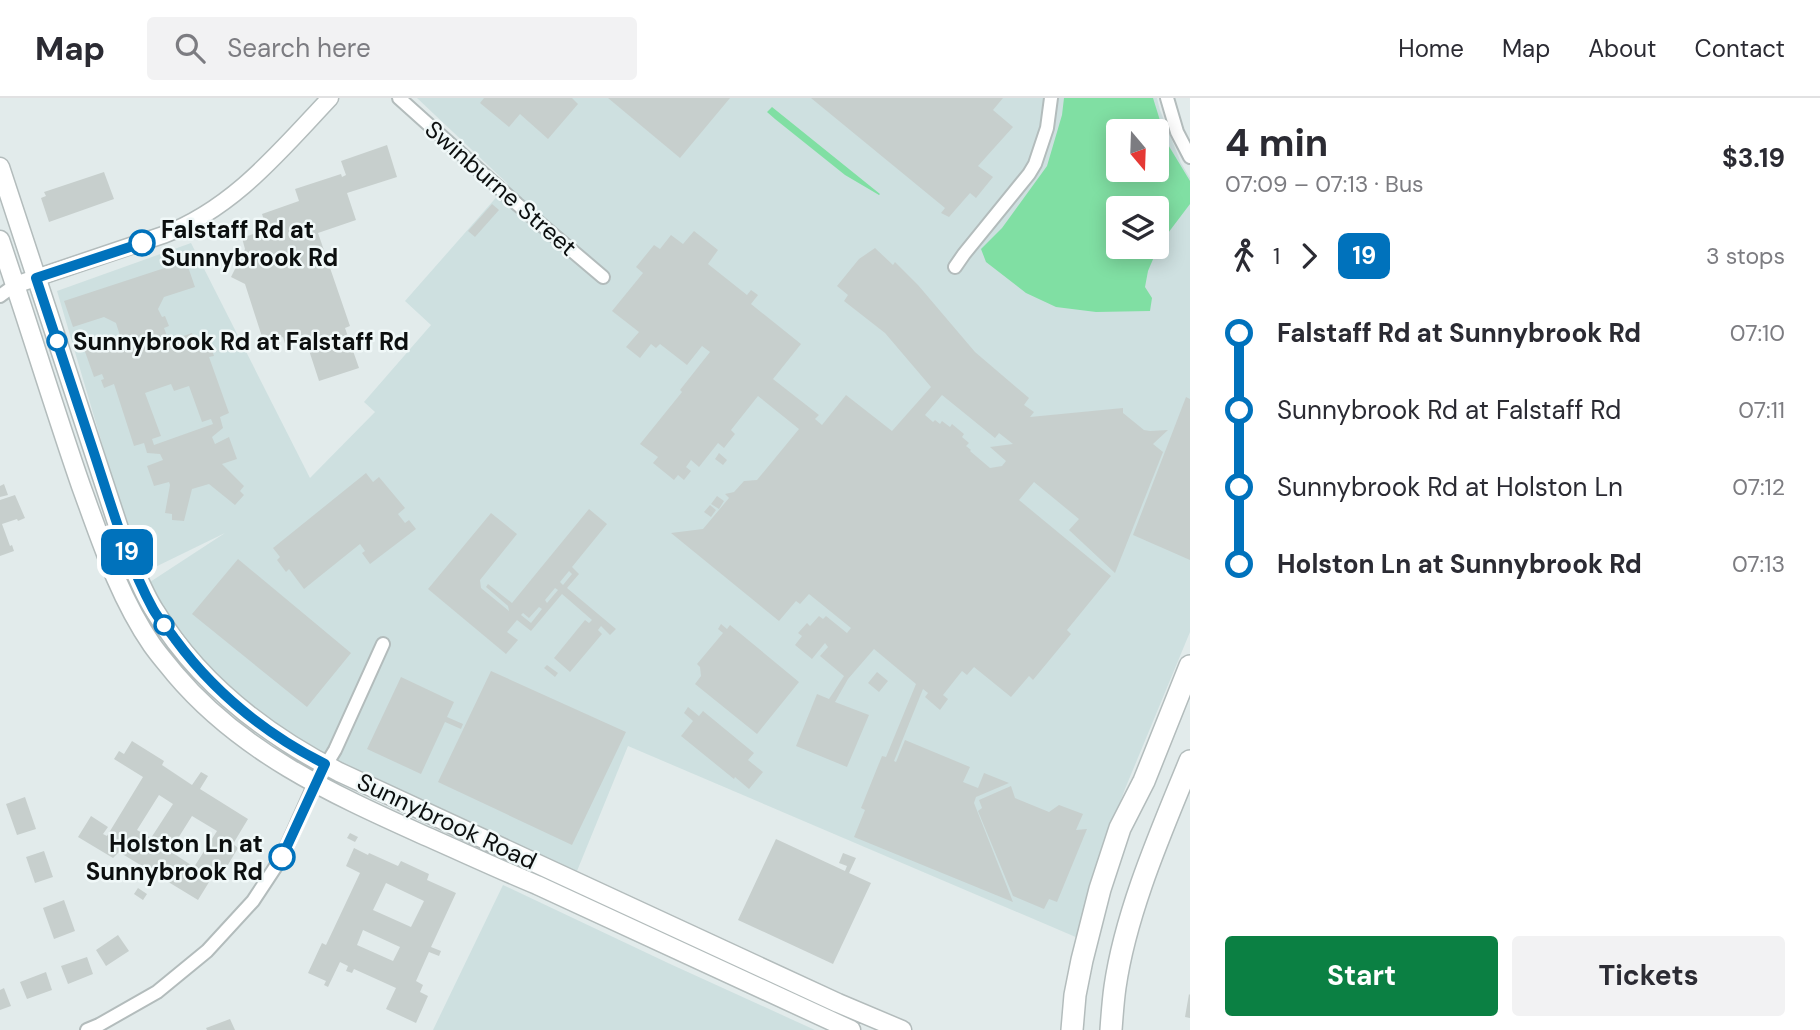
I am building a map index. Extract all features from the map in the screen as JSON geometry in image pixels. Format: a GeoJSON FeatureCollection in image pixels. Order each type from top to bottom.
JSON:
{"type":"FeatureCollection","features":[{"type":"Feature","properties":{"kind":"main road","name":"Sunnybrook Road"},"geometry":{"type":"LineString","coordinates":[[0,167],[127,553],[154,611],[198,669],[219,690],[245,713],[302,753],[838,1003],[902,1030]]}},
{"type":"Feature","properties":{"kind":"main road","name":"Sunnybrook Road"},"geometry":{"type":"LineString","coordinates":[[0,240],[7,284],[110,564],[133,616],[154,648],[209,709],[237,734],[315,783],[365,809],[851,1030]]}},
{"type":"Feature","properties":{"kind":"main road"},"geometry":{"type":"LineString","coordinates":[[1072,1030],[1075,995],[1100,889],[1120,828],[1144,781],[1190,666]]}},
{"type":"Feature","properties":{"kind":"main road"},"geometry":{"type":"LineString","coordinates":[[1111,1030],[1115,986],[1130,921],[1155,847],[1190,761]]}},
{"type":"Feature","properties":{"kind":"main road"},"geometry":{"type":"LineString","coordinates":[[537,885],[546,878],[574,880]]}},
{"type":"Feature","properties":{"kind":"street"},"geometry":{"type":"LineString","coordinates":[[0,296],[7,284],[36,278],[174,231],[216,208],[260,173],[330,98]]}},
{"type":"Feature","properties":{"kind":"street","name":"Swinburne Street"},"geometry":{"type":"LineString","coordinates":[[399,98],[603,277]]}},
{"type":"Feature","properties":{"kind":"street"},"geometry":{"type":"LineString","coordinates":[[955,267],[1035,164],[1047,128],[1051,98]]}},
{"type":"Feature","properties":{"kind":"street"},"geometry":{"type":"LineString","coordinates":[[1167,98],[1177,132],[1190,157]]}},
{"type":"Feature","properties":{"kind":"street"},"geometry":{"type":"LineString","coordinates":[[87,1030],[157,992],[207,951],[253,901],[282,857],[383,645]]}},
{"type":"Feature","properties":{"kind":"shaded area"},"geometry":{"type":"Polygon","coordinates":[[[417,98],[1157,98],[1164,119],[1106,119],[1106,182],[1169,182],[1169,133],[1190,178],[1190,632],[1101,854],[1078,938],[628,746],[577,871],[350,767],[285,734],[242,702],[201,663],[166,613],[150,582],[225,533],[145,572],[132,545],[57,291],[191,243],[310,478],[375,412],[364,402],[431,325],[405,301],[508,184],[417,98]]]}},
{"type":"Feature","properties":{"kind":"shaded area"},"geometry":{"type":"Polygon","coordinates":[[[503,885],[668,963],[815,1030],[433,1030],[503,885]]]}},
{"type":"Feature","properties":{"kind":"green space"},"geometry":{"type":"Polygon","coordinates":[[[1064,98],[1153,98],[1160,119],[1106,119],[1106,182],[1169,182],[1169,146],[1190,181],[1190,204],[1169,232],[1169,196],[1106,196],[1106,259],[1153,259],[1145,287],[1152,298],[1150,311],[1096,312],[1056,307],[1026,293],[986,262],[981,249],[1002,228],[1047,166],[1062,115],[1064,98]]]}},
{"type":"Feature","properties":{"kind":"green space"},"geometry":{"type":"Polygon","coordinates":[[[772,107],[880,194],[845,175],[775,119],[767,112],[772,107]]]}},
{"type":"Feature","properties":{"kind":"building"},"geometry":{"type":"Polygon","coordinates":[[[484,98],[572,98],[578,104],[548,139],[520,114],[509,127],[480,103],[484,98]]]}},
{"type":"Feature","properties":{"kind":"building"},"geometry":{"type":"Polygon","coordinates":[[[608,98],[730,98],[680,158],[608,98]]]}},
{"type":"Feature","properties":{"kind":"building"},"geometry":{"type":"Polygon","coordinates":[[[811,98],[1003,98],[993,110],[1013,127],[978,166],[993,177],[976,198],[970,193],[949,217],[941,213],[945,208],[811,98]]]}},
{"type":"Feature","properties":{"kind":"building"},"geometry":{"type":"Polygon","coordinates":[[[387,145],[397,177],[347,193],[356,220],[318,233],[350,326],[345,328],[359,368],[319,381],[306,341],[286,347],[283,337],[264,343],[245,284],[231,277],[245,249],[242,238],[267,229],[262,214],[299,201],[295,189],[341,174],[342,177],[346,175],[341,161],[387,145]]]}},
{"type":"Feature","properties":{"kind":"building"},"geometry":{"type":"Polygon","coordinates":[[[104,172],[114,199],[49,222],[41,198],[46,196],[44,192],[104,172]]]}},
{"type":"Feature","properties":{"kind":"building"},"geometry":{"type":"Polygon","coordinates":[[[492,204],[499,210],[475,237],[468,231],[492,204]]]}},
{"type":"Feature","properties":{"kind":"building"},"geometry":{"type":"Polygon","coordinates":[[[694,231],[718,250],[708,264],[747,295],[751,290],[758,295],[751,304],[801,344],[773,379],[819,415],[815,419],[822,425],[846,395],[892,431],[931,387],[885,333],[844,301],[848,295],[837,286],[859,259],[875,248],[893,265],[895,262],[918,285],[975,352],[1029,398],[1024,405],[1034,412],[1030,417],[1123,408],[1123,413],[1144,430],[1168,430],[1153,444],[1163,452],[1115,573],[1069,530],[1079,519],[1034,482],[1019,500],[1111,576],[1067,630],[1071,634],[1033,680],[1029,676],[1011,697],[974,667],[967,675],[962,671],[943,695],[948,699],[940,710],[925,697],[928,693],[923,689],[894,761],[896,762],[905,740],[970,767],[963,782],[978,788],[984,773],[1009,783],[976,797],[974,803],[1013,902],[854,837],[865,810],[861,808],[882,756],[886,757],[916,684],[874,649],[848,679],[835,702],[869,715],[847,767],[796,746],[817,694],[829,699],[844,676],[820,656],[828,647],[825,643],[812,659],[795,645],[802,636],[798,633],[807,623],[810,626],[819,616],[823,619],[826,616],[847,633],[851,628],[809,594],[800,604],[796,601],[779,621],[671,533],[703,529],[729,498],[725,494],[734,492],[744,481],[757,480],[799,429],[758,396],[731,430],[735,434],[724,448],[718,443],[699,467],[691,460],[686,467],[691,471],[684,480],[678,475],[674,480],[653,463],[658,457],[640,444],[710,352],[702,346],[687,365],[660,344],[656,348],[651,344],[640,358],[626,347],[639,332],[612,311],[643,273],[636,267],[654,245],[660,249],[671,235],[683,244],[694,231]],[[942,395],[925,415],[933,422],[935,420],[940,424],[942,421],[950,427],[952,424],[964,434],[962,437],[969,443],[966,446],[970,451],[990,468],[1002,466],[1006,461],[990,447],[1013,444],[999,433],[995,438],[942,395]]]}},
{"type":"Feature","properties":{"kind":"building"},"geometry":{"type":"Polygon","coordinates":[[[186,261],[195,287],[164,297],[158,309],[169,326],[164,328],[169,341],[192,333],[196,342],[206,338],[209,340],[214,356],[209,357],[229,413],[220,417],[223,428],[212,437],[215,444],[229,437],[237,459],[222,464],[244,486],[240,491],[244,495],[235,505],[209,484],[192,489],[184,521],[172,520],[172,514],[165,513],[169,482],[154,486],[147,466],[163,460],[160,454],[147,453],[144,443],[134,446],[114,384],[104,388],[102,374],[94,377],[83,346],[107,338],[110,346],[116,343],[119,350],[133,345],[131,339],[122,342],[116,323],[104,317],[73,327],[64,301],[186,261]],[[171,384],[145,393],[161,436],[152,439],[154,445],[213,424],[211,419],[202,422],[189,386],[174,391],[171,384]]]}},
{"type":"Feature","properties":{"kind":"building"},"geometry":{"type":"Polygon","coordinates":[[[1186,397],[1190,399],[1190,560],[1133,535],[1186,397]]]}},
{"type":"Feature","properties":{"kind":"building"},"geometry":{"type":"Polygon","coordinates":[[[719,453],[727,460],[723,465],[715,459],[719,453]]]}},
{"type":"Feature","properties":{"kind":"building"},"geometry":{"type":"Polygon","coordinates":[[[366,473],[373,482],[379,477],[405,508],[398,514],[405,523],[409,520],[416,529],[370,564],[362,553],[365,551],[360,544],[304,589],[289,569],[286,572],[277,560],[280,557],[273,548],[366,473]]]}},
{"type":"Feature","properties":{"kind":"building"},"geometry":{"type":"Polygon","coordinates":[[[4,484],[8,495],[0,497],[0,486],[4,484]]]}},
{"type":"Feature","properties":{"kind":"building"},"geometry":{"type":"Polygon","coordinates":[[[15,495],[25,518],[2,524],[14,551],[0,556],[0,500],[15,495]]]}},
{"type":"Feature","properties":{"kind":"building"},"geometry":{"type":"Polygon","coordinates":[[[717,496],[724,501],[719,509],[711,504],[717,496]]]}},
{"type":"Feature","properties":{"kind":"building"},"geometry":{"type":"Polygon","coordinates":[[[710,505],[716,510],[711,517],[704,512],[710,505]]]}},
{"type":"Feature","properties":{"kind":"building"},"geometry":{"type":"Polygon","coordinates":[[[589,509],[607,524],[572,567],[579,574],[567,588],[616,629],[610,635],[601,626],[598,630],[602,634],[570,672],[554,658],[585,620],[589,623],[592,620],[562,594],[531,631],[517,620],[507,632],[518,640],[506,654],[428,589],[491,513],[517,534],[480,580],[481,588],[509,611],[508,606],[486,587],[488,584],[512,603],[589,509]],[[569,571],[560,582],[563,585],[572,574],[569,571]],[[555,588],[545,600],[547,603],[558,590],[555,588]],[[539,607],[529,618],[523,613],[521,615],[531,623],[542,609],[539,607]]]}},
{"type":"Feature","properties":{"kind":"building"},"geometry":{"type":"Polygon","coordinates":[[[238,559],[351,653],[307,707],[192,614],[238,559]]]}},
{"type":"Feature","properties":{"kind":"building"},"geometry":{"type":"Polygon","coordinates":[[[721,624],[727,629],[730,625],[799,682],[757,734],[695,684],[701,676],[697,664],[723,633],[718,629],[721,624]]]}},
{"type":"Feature","properties":{"kind":"building"},"geometry":{"type":"Polygon","coordinates":[[[547,665],[558,673],[555,677],[544,668],[547,665]]]}},
{"type":"Feature","properties":{"kind":"building"},"geometry":{"type":"Polygon","coordinates":[[[491,671],[626,732],[572,845],[438,782],[491,671]]]}},
{"type":"Feature","properties":{"kind":"building"},"geometry":{"type":"Polygon","coordinates":[[[877,672],[888,681],[879,692],[868,683],[877,672]]]}},
{"type":"Feature","properties":{"kind":"building"},"geometry":{"type":"Polygon","coordinates":[[[401,677],[454,702],[447,717],[463,724],[461,729],[445,722],[421,774],[367,749],[401,677]]]}},
{"type":"Feature","properties":{"kind":"building"},"geometry":{"type":"Polygon","coordinates":[[[688,707],[699,716],[703,711],[754,753],[748,760],[763,772],[749,789],[681,736],[693,721],[684,713],[688,707]]]}},
{"type":"Feature","properties":{"kind":"building"},"geometry":{"type":"Polygon","coordinates":[[[132,741],[164,761],[162,765],[192,785],[201,772],[208,776],[200,789],[248,819],[233,844],[238,848],[220,878],[214,874],[198,900],[119,852],[113,858],[78,837],[91,816],[108,827],[103,834],[107,836],[143,777],[114,759],[119,751],[124,754],[132,741]],[[159,795],[137,830],[151,838],[173,804],[159,795]],[[192,816],[170,851],[194,867],[217,831],[192,816]]]}},
{"type":"Feature","properties":{"kind":"building"},"geometry":{"type":"Polygon","coordinates":[[[1011,786],[1015,798],[1049,812],[1059,805],[1083,814],[1076,830],[1087,829],[1057,902],[1049,899],[1044,909],[1013,896],[978,811],[982,808],[979,800],[1011,786]]]}},
{"type":"Feature","properties":{"kind":"building"},"geometry":{"type":"Polygon","coordinates":[[[25,797],[36,829],[17,835],[6,804],[25,797]]]}},
{"type":"Feature","properties":{"kind":"building"},"geometry":{"type":"Polygon","coordinates":[[[350,833],[358,837],[355,842],[347,838],[350,833]]]}},
{"type":"Feature","properties":{"kind":"building"},"geometry":{"type":"Polygon","coordinates":[[[776,839],[845,871],[847,866],[839,863],[843,853],[856,858],[849,873],[871,883],[833,964],[738,920],[776,839]]]}},
{"type":"Feature","properties":{"kind":"building"},"geometry":{"type":"Polygon","coordinates":[[[354,848],[398,866],[401,861],[429,874],[427,880],[456,893],[431,947],[441,951],[439,956],[429,952],[416,981],[423,985],[420,992],[428,996],[416,1023],[386,1009],[396,988],[354,969],[352,973],[346,971],[348,966],[340,962],[328,987],[324,985],[326,981],[308,973],[322,943],[326,945],[360,873],[346,866],[354,848]],[[386,883],[373,910],[411,927],[424,901],[386,883]],[[363,930],[357,945],[393,961],[400,947],[363,930]]]}},
{"type":"Feature","properties":{"kind":"building"},"geometry":{"type":"Polygon","coordinates":[[[44,851],[53,877],[35,883],[26,857],[44,851]]]}},
{"type":"Feature","properties":{"kind":"building"},"geometry":{"type":"Polygon","coordinates":[[[138,888],[147,894],[143,900],[134,894],[138,888]]]}},
{"type":"Feature","properties":{"kind":"building"},"geometry":{"type":"Polygon","coordinates":[[[64,900],[75,931],[54,939],[43,908],[64,900]]]}},
{"type":"Feature","properties":{"kind":"building"},"geometry":{"type":"Polygon","coordinates":[[[118,935],[129,951],[106,966],[96,950],[118,935]]]}},
{"type":"Feature","properties":{"kind":"building"},"geometry":{"type":"Polygon","coordinates":[[[87,957],[93,974],[68,984],[61,966],[87,957]]]}},
{"type":"Feature","properties":{"kind":"building"},"geometry":{"type":"Polygon","coordinates":[[[46,972],[52,990],[27,999],[20,982],[46,972]]]}},
{"type":"Feature","properties":{"kind":"building"},"geometry":{"type":"Polygon","coordinates":[[[4,988],[11,1006],[0,1010],[0,990],[4,988]]]}},
{"type":"Feature","properties":{"kind":"building"},"geometry":{"type":"Polygon","coordinates":[[[1190,995],[1190,1018],[1185,1017],[1190,995]]]}},
{"type":"Feature","properties":{"kind":"building"},"geometry":{"type":"Polygon","coordinates":[[[230,1019],[235,1030],[206,1028],[230,1019]]]}},
{"type":"Feature","properties":{"kind":"bus line","name":"19"},"geometry":{"type":"LineString","coordinates":[[142,243],[36,278],[127,553],[154,611],[198,669],[219,690],[276,736],[325,764],[282,857]]}},
{"type":"Feature","properties":{"kind":"place","name":"Falstaff Rd at Sunnybrook Rd"},"geometry":{"type":"Point","coordinates":[142,243]}},
{"type":"Feature","properties":{"kind":"place","name":"Sunnybrook Rd at Falstaff Rd"},"geometry":{"type":"Point","coordinates":[57,341]}},
{"type":"Feature","properties":{"kind":"place","name":"Holston Ln at Sunnybrook Rd"},"geometry":{"type":"Point","coordinates":[282,857]}}]}
